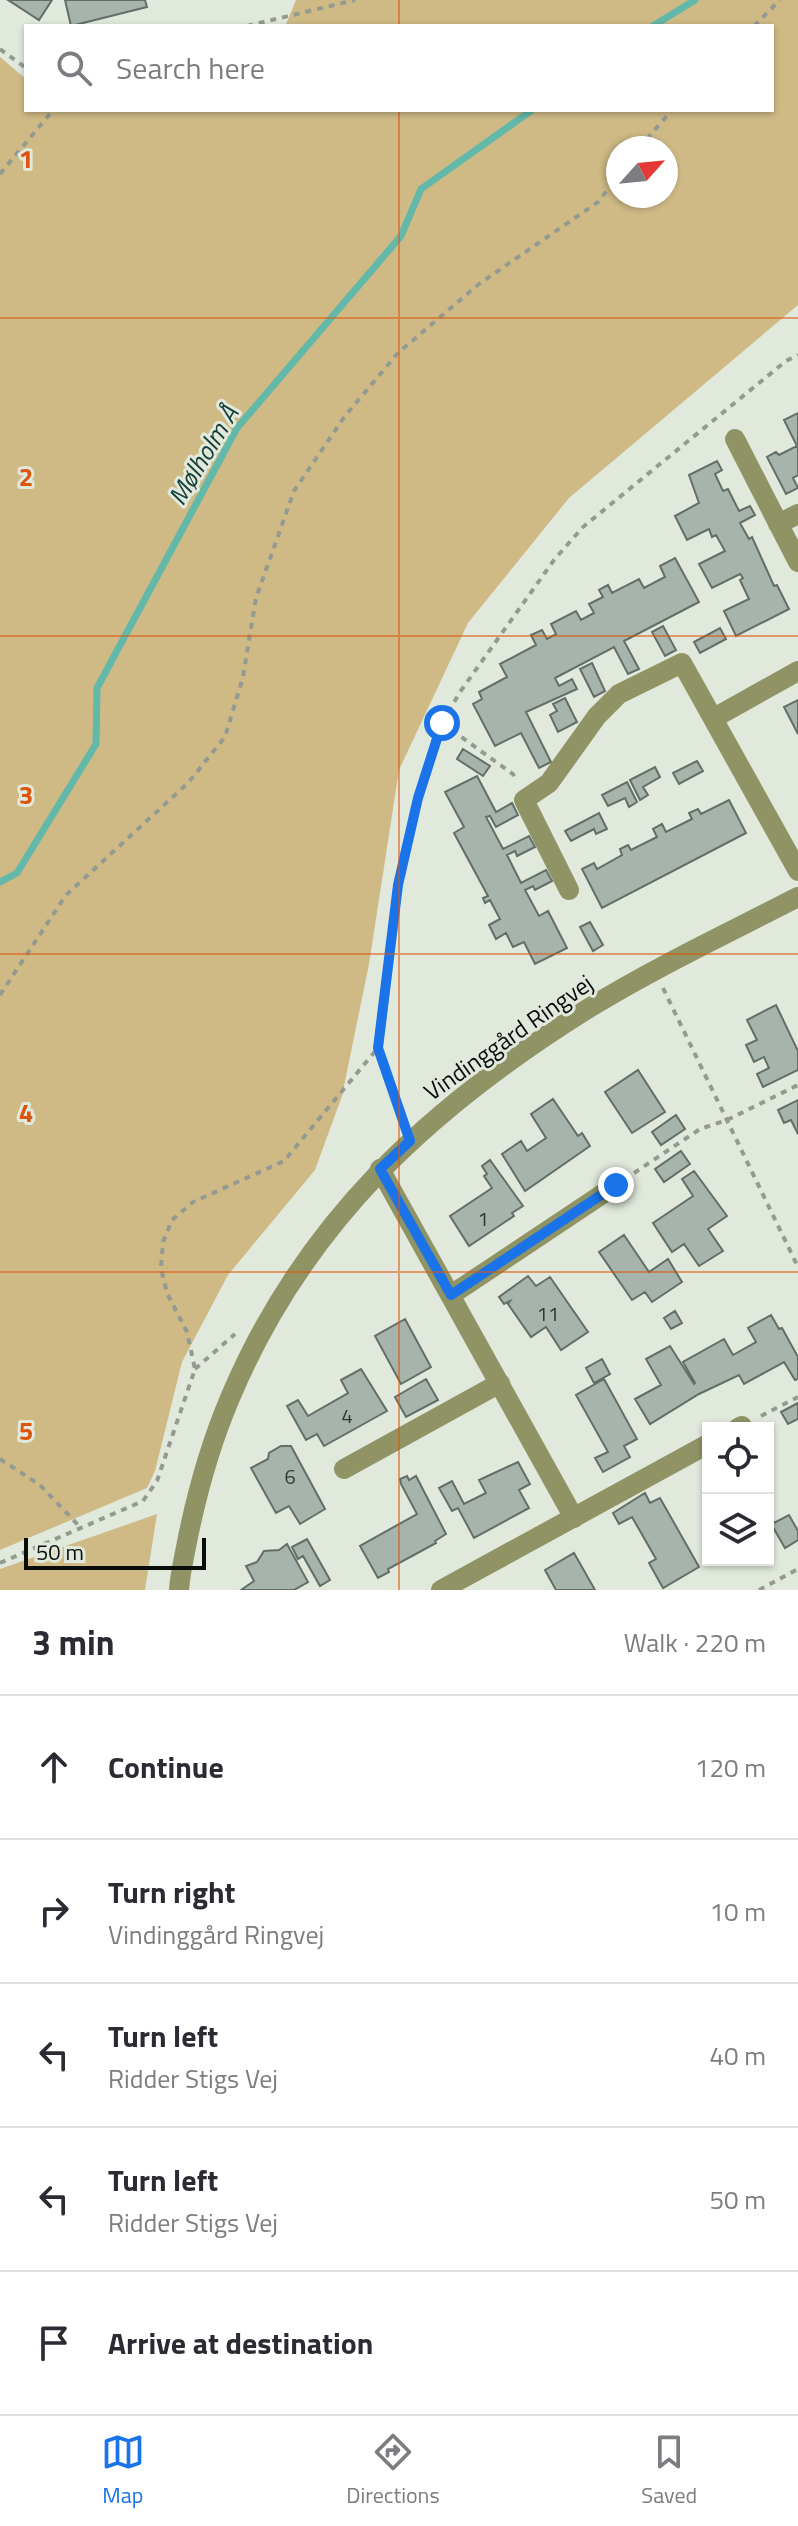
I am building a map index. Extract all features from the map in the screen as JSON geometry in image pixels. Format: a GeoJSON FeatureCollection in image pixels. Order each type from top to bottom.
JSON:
{"type":"FeatureCollection","features":[{"type":"Feature","properties":{"kind":"street"},"geometry":{"type":"LineString","coordinates":[[735,439],[798,562]]}},
{"type":"Feature","properties":{"kind":"street"},"geometry":{"type":"LineString","coordinates":[[778,524],[798,514]]}},
{"type":"Feature","properties":{"kind":"street"},"geometry":{"type":"LineString","coordinates":[[569,890],[524,800],[549,783],[597,716],[619,694],[682,663],[798,871]]}},
{"type":"Feature","properties":{"kind":"street"},"geometry":{"type":"LineString","coordinates":[[714,718],[798,671]]}},
{"type":"Feature","properties":{"kind":"street","name":"Vindinggård Ringvej"},"geometry":{"type":"LineString","coordinates":[[179,1590],[204,1463],[247,1357],[285,1290],[350,1201],[410,1141],[472,1088],[518,1056],[590,1008],[798,897]]}},
{"type":"Feature","properties":{"kind":"street"},"geometry":{"type":"LineString","coordinates":[[380,1169],[574,1518]]}},
{"type":"Feature","properties":{"kind":"street"},"geometry":{"type":"LineString","coordinates":[[451,1295],[616,1185]]}},
{"type":"Feature","properties":{"kind":"street"},"geometry":{"type":"LineString","coordinates":[[344,1469],[500,1383]]}},
{"type":"Feature","properties":{"kind":"street"},"geometry":{"type":"LineString","coordinates":[[441,1590],[702,1447]]}},
{"type":"Feature","properties":{"kind":"path"},"geometry":{"type":"LineString","coordinates":[[255,24],[355,0]]}},
{"type":"Feature","properties":{"kind":"path"},"geometry":{"type":"LineString","coordinates":[[756,24],[780,0]]}},
{"type":"Feature","properties":{"kind":"path"},"geometry":{"type":"LineString","coordinates":[[0,49],[24,67]]}},
{"type":"Feature","properties":{"kind":"path"},"geometry":{"type":"LineString","coordinates":[[0,174],[51,112]]}},
{"type":"Feature","properties":{"kind":"path"},"geometry":{"type":"LineString","coordinates":[[649,136],[670,112]]}},
{"type":"Feature","properties":{"kind":"path"},"geometry":{"type":"LineString","coordinates":[[0,995],[66,895],[188,783],[225,737],[243,677],[256,598],[294,491],[345,416],[398,353],[479,284],[598,202],[606,192]]}},
{"type":"Feature","properties":{"kind":"path"},"geometry":{"type":"LineString","coordinates":[[410,1141],[378,1048],[398,885],[418,798],[442,723],[460,692],[554,560],[583,527],[786,361],[798,355]]}},
{"type":"Feature","properties":{"kind":"path"},"geometry":{"type":"LineString","coordinates":[[442,723],[513,774],[524,800]]}},
{"type":"Feature","properties":{"kind":"path"},"geometry":{"type":"LineString","coordinates":[[655,972],[798,1267]]}},
{"type":"Feature","properties":{"kind":"path"},"geometry":{"type":"LineString","coordinates":[[0,1563],[143,1501],[157,1481],[195,1369],[187,1332],[167,1293],[161,1268],[163,1242],[172,1220],[193,1202],[284,1161],[378,1048]]}},
{"type":"Feature","properties":{"kind":"path"},"geometry":{"type":"LineString","coordinates":[[616,1185],[700,1129],[727,1120],[798,1085]]}},
{"type":"Feature","properties":{"kind":"path"},"geometry":{"type":"LineString","coordinates":[[750,1422],[798,1397]]}},
{"type":"Feature","properties":{"kind":"path"},"geometry":{"type":"LineString","coordinates":[[0,1459],[40,1485],[81,1528]]}},
{"type":"Feature","properties":{"kind":"path"},"geometry":{"type":"LineString","coordinates":[[759,1590],[798,1569]]}},
{"type":"Feature","properties":{"kind":"shaded area"},"geometry":{"type":"Polygon","coordinates":[[[296,0],[798,0],[798,305],[569,498],[468,623],[399,770],[369,964],[342,1096],[315,1170],[228,1275],[182,1362],[155,1471],[147,1488],[0,1550],[0,57],[24,77],[24,112],[774,112],[774,24],[286,24],[296,0]]]}},
{"type":"Feature","properties":{"kind":"shaded area"},"geometry":{"type":"Polygon","coordinates":[[[157,1514],[145,1590],[0,1590],[0,1569],[157,1514]]]}},
{"type":"Feature","properties":{"kind":"building"},"geometry":{"type":"Polygon","coordinates":[[[8,0],[52,0],[39,20],[8,0]]]}},
{"type":"Feature","properties":{"kind":"building"},"geometry":{"type":"Polygon","coordinates":[[[65,0],[145,0],[147,7],[79,24],[71,24],[65,0]]]}},
{"type":"Feature","properties":{"kind":"building"},"geometry":{"type":"Polygon","coordinates":[[[798,413],[798,475],[793,478],[798,488],[786,494],[767,457],[797,446],[784,420],[798,413]]]}},
{"type":"Feature","properties":{"kind":"building"},"geometry":{"type":"Polygon","coordinates":[[[717,461],[722,470],[715,474],[723,491],[728,489],[739,511],[750,506],[755,515],[740,523],[749,539],[752,537],[774,586],[777,585],[789,609],[736,636],[724,611],[749,599],[740,580],[743,578],[740,574],[712,588],[699,564],[725,551],[709,529],[687,540],[675,516],[699,503],[689,475],[717,461]]]}},
{"type":"Feature","properties":{"kind":"building"},"geometry":{"type":"Polygon","coordinates":[[[675,558],[699,602],[624,641],[639,669],[628,674],[614,647],[555,678],[559,686],[572,679],[577,689],[526,712],[551,762],[539,768],[521,733],[495,746],[473,704],[482,699],[479,692],[507,677],[500,664],[536,645],[531,635],[542,630],[547,639],[556,634],[551,624],[576,611],[581,620],[594,613],[589,604],[603,597],[599,590],[608,585],[612,593],[639,579],[644,588],[665,577],[660,566],[675,558]]]}},
{"type":"Feature","properties":{"kind":"building"},"geometry":{"type":"Polygon","coordinates":[[[663,626],[676,650],[665,656],[652,632],[663,626]]]}},
{"type":"Feature","properties":{"kind":"building"},"geometry":{"type":"Polygon","coordinates":[[[720,628],[726,639],[700,653],[694,642],[720,628]]]}},
{"type":"Feature","properties":{"kind":"building"},"geometry":{"type":"Polygon","coordinates":[[[592,663],[605,691],[594,697],[580,669],[592,663]]]}},
{"type":"Feature","properties":{"kind":"building"},"geometry":{"type":"Polygon","coordinates":[[[565,698],[577,722],[558,732],[550,715],[557,711],[553,704],[565,698]]]}},
{"type":"Feature","properties":{"kind":"building"},"geometry":{"type":"Polygon","coordinates":[[[798,700],[798,734],[784,707],[798,700]]]}},
{"type":"Feature","properties":{"kind":"building"},"geometry":{"type":"Polygon","coordinates":[[[463,749],[490,766],[483,776],[457,759],[463,749]]]}},
{"type":"Feature","properties":{"kind":"building"},"geometry":{"type":"Polygon","coordinates":[[[697,761],[703,771],[679,784],[673,773],[697,761]]]}},
{"type":"Feature","properties":{"kind":"building"},"geometry":{"type":"Polygon","coordinates":[[[655,767],[660,777],[643,787],[648,795],[640,800],[630,780],[655,767]]]}},
{"type":"Feature","properties":{"kind":"building"},"geometry":{"type":"Polygon","coordinates":[[[477,776],[496,812],[512,803],[518,815],[496,827],[490,816],[486,817],[503,849],[529,836],[535,847],[517,856],[515,851],[507,855],[521,883],[546,870],[552,881],[535,890],[533,886],[525,890],[539,916],[548,911],[567,948],[535,964],[524,942],[513,947],[506,933],[496,939],[489,925],[500,919],[490,900],[485,903],[483,898],[488,896],[454,833],[464,827],[445,792],[477,776]]]}},
{"type":"Feature","properties":{"kind":"building"},"geometry":{"type":"Polygon","coordinates":[[[627,782],[637,802],[629,807],[625,798],[608,806],[602,795],[627,782]]]}},
{"type":"Feature","properties":{"kind":"building"},"geometry":{"type":"Polygon","coordinates":[[[729,800],[746,833],[602,908],[582,869],[594,863],[597,869],[622,855],[620,849],[628,845],[631,850],[657,837],[653,829],[662,824],[666,832],[692,819],[689,813],[698,809],[701,814],[729,800]]]}},
{"type":"Feature","properties":{"kind":"building"},"geometry":{"type":"Polygon","coordinates":[[[599,813],[607,829],[596,834],[594,829],[571,841],[565,831],[599,813]]]}},
{"type":"Feature","properties":{"kind":"building"},"geometry":{"type":"Polygon","coordinates":[[[590,922],[603,945],[593,951],[580,927],[590,922]]]}},
{"type":"Feature","properties":{"kind":"building"},"geometry":{"type":"Polygon","coordinates":[[[776,1005],[798,1051],[798,1070],[763,1087],[757,1074],[769,1068],[764,1057],[754,1062],[746,1045],[757,1040],[747,1020],[776,1005]]]}},
{"type":"Feature","properties":{"kind":"building"},"geometry":{"type":"Polygon","coordinates":[[[638,1070],[665,1112],[632,1133],[605,1092],[638,1070]]]}},
{"type":"Feature","properties":{"kind":"building"},"geometry":{"type":"Polygon","coordinates":[[[553,1099],[578,1136],[582,1133],[590,1146],[525,1191],[502,1154],[521,1141],[527,1151],[546,1138],[531,1114],[553,1099]]]}},
{"type":"Feature","properties":{"kind":"building"},"geometry":{"type":"Polygon","coordinates":[[[798,1100],[798,1134],[791,1120],[784,1123],[778,1110],[798,1100]]]}},
{"type":"Feature","properties":{"kind":"building"},"geometry":{"type":"Polygon","coordinates":[[[676,1115],[685,1129],[661,1145],[652,1132],[676,1115]]]}},
{"type":"Feature","properties":{"kind":"building"},"geometry":{"type":"Polygon","coordinates":[[[681,1151],[690,1164],[664,1182],[655,1169],[681,1151]]]}},
{"type":"Feature","properties":{"kind":"building"},"geometry":{"type":"Polygon","coordinates":[[[490,1160],[523,1206],[512,1213],[514,1216],[469,1246],[450,1216],[492,1188],[482,1166],[490,1160]]]}},
{"type":"Feature","properties":{"kind":"building"},"geometry":{"type":"Polygon","coordinates":[[[694,1171],[727,1216],[708,1229],[723,1251],[699,1266],[684,1244],[672,1252],[653,1223],[693,1196],[682,1179],[694,1171]]]}},
{"type":"Feature","properties":{"kind":"building"},"geometry":{"type":"Polygon","coordinates":[[[624,1235],[649,1272],[668,1259],[682,1282],[652,1302],[645,1292],[632,1300],[599,1252],[624,1235]]]}},
{"type":"Feature","properties":{"kind":"building"},"geometry":{"type":"Polygon","coordinates":[[[528,1276],[536,1286],[550,1277],[588,1332],[561,1350],[546,1327],[531,1337],[508,1304],[510,1301],[504,1304],[499,1297],[528,1276]]]}},
{"type":"Feature","properties":{"kind":"building"},"geometry":{"type":"Polygon","coordinates":[[[675,1311],[682,1323],[671,1329],[664,1318],[675,1311]]]}},
{"type":"Feature","properties":{"kind":"building"},"geometry":{"type":"Polygon","coordinates":[[[771,1315],[798,1357],[798,1379],[795,1380],[784,1362],[744,1384],[739,1375],[699,1394],[650,1424],[635,1399],[661,1385],[646,1359],[670,1346],[694,1384],[683,1362],[724,1339],[733,1355],[756,1342],[748,1328],[771,1315]]]}},
{"type":"Feature","properties":{"kind":"building"},"geometry":{"type":"Polygon","coordinates":[[[405,1319],[431,1367],[401,1384],[375,1336],[405,1319]]]}},
{"type":"Feature","properties":{"kind":"building"},"geometry":{"type":"Polygon","coordinates":[[[602,1359],[610,1374],[594,1383],[586,1368],[602,1359]]]}},
{"type":"Feature","properties":{"kind":"building"},"geometry":{"type":"Polygon","coordinates":[[[361,1369],[387,1411],[324,1446],[317,1434],[306,1440],[287,1406],[298,1400],[308,1416],[348,1393],[341,1380],[361,1369]]]}},
{"type":"Feature","properties":{"kind":"building"},"geometry":{"type":"Polygon","coordinates":[[[426,1379],[438,1400],[406,1417],[395,1397],[426,1379]]]}},
{"type":"Feature","properties":{"kind":"building"},"geometry":{"type":"Polygon","coordinates":[[[604,1379],[637,1439],[624,1446],[630,1457],[603,1472],[595,1458],[608,1452],[576,1395],[604,1379]]]}},
{"type":"Feature","properties":{"kind":"building"},"geometry":{"type":"Polygon","coordinates":[[[798,1403],[798,1419],[788,1424],[781,1412],[798,1403]]]}},
{"type":"Feature","properties":{"kind":"building"},"geometry":{"type":"Polygon","coordinates":[[[281,1446],[291,1446],[325,1509],[300,1524],[289,1506],[276,1513],[251,1468],[268,1459],[269,1453],[281,1446]]]}},
{"type":"Feature","properties":{"kind":"building"},"geometry":{"type":"Polygon","coordinates":[[[518,1462],[530,1484],[519,1490],[529,1508],[474,1538],[458,1508],[452,1511],[439,1488],[452,1481],[464,1504],[486,1493],[479,1480],[518,1462]]]}},
{"type":"Feature","properties":{"kind":"building"},"geometry":{"type":"Polygon","coordinates":[[[407,1476],[409,1480],[416,1476],[446,1534],[378,1578],[360,1546],[417,1514],[401,1484],[400,1479],[407,1476]]]}},
{"type":"Feature","properties":{"kind":"building"},"geometry":{"type":"Polygon","coordinates":[[[645,1493],[650,1503],[660,1498],[699,1567],[663,1588],[649,1563],[656,1559],[632,1517],[619,1524],[613,1513],[645,1493]]]}},
{"type":"Feature","properties":{"kind":"building"},"geometry":{"type":"Polygon","coordinates":[[[789,1515],[798,1531],[798,1540],[785,1548],[774,1529],[774,1523],[789,1515]]]}},
{"type":"Feature","properties":{"kind":"building"},"geometry":{"type":"Polygon","coordinates":[[[307,1539],[330,1580],[320,1586],[303,1556],[298,1559],[292,1547],[307,1539]]]}},
{"type":"Feature","properties":{"kind":"building"},"geometry":{"type":"Polygon","coordinates":[[[287,1544],[308,1582],[294,1590],[241,1590],[254,1581],[246,1566],[257,1562],[264,1551],[279,1550],[287,1544]]]}},
{"type":"Feature","properties":{"kind":"building"},"geometry":{"type":"Polygon","coordinates":[[[574,1553],[595,1590],[556,1590],[545,1570],[574,1553]]]}},
{"type":"Feature","properties":{"kind":"waterway","name":"Mølholm Å"},"geometry":{"type":"LineString","coordinates":[[656,24],[695,0]]}},
{"type":"Feature","properties":{"kind":"waterway","name":"Mølholm Å"},"geometry":{"type":"LineString","coordinates":[[0,882],[17,873],[96,744],[97,688],[237,428],[401,236],[421,189],[529,112]]}},
{"type":"Feature","properties":{"kind":"route"},"geometry":{"type":"LineString","coordinates":[[442,723],[418,798],[398,885],[378,1048],[410,1141],[380,1169],[451,1295],[616,1185]]}}]}
